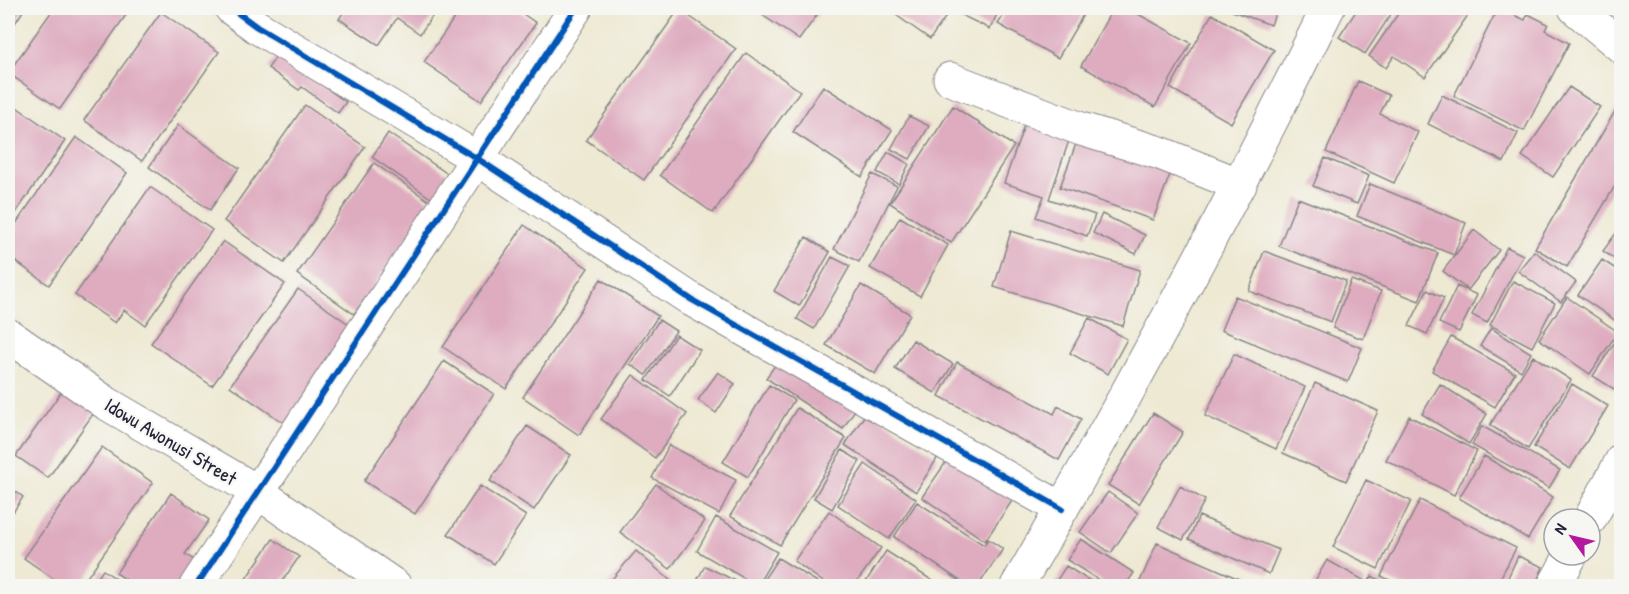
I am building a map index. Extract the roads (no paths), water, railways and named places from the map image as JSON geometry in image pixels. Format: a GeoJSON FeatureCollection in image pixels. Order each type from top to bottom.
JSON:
{"type":"FeatureCollection","features":[{"type":"Feature","properties":{"kind":"street"},"geometry":{"type":"LineString","coordinates":[[231,8],[257,27],[478,159],[692,300],[899,414],[1062,509]]}},
{"type":"Feature","properties":{"kind":"street"},"geometry":{"type":"LineString","coordinates":[[196,586],[256,491],[576,8]]}},
{"type":"Feature","properties":{"kind":"street"},"geometry":{"type":"LineString","coordinates":[[1017,586],[1062,509],[1240,185],[1328,8]]}},
{"type":"Feature","properties":{"kind":"street"},"geometry":{"type":"LineString","coordinates":[[1575,8],[1622,47]]}},
{"type":"Feature","properties":{"kind":"street"},"geometry":{"type":"LineString","coordinates":[[950,79],[1081,129],[1160,153],[1240,185]]}},
{"type":"Feature","properties":{"kind":"street","name":"Idowu Awonusi Street"},"geometry":{"type":"LineString","coordinates":[[8,335],[106,403],[256,491],[395,586]]}},
{"type":"Feature","properties":{"kind":"street"},"geometry":{"type":"LineString","coordinates":[[1597,507],[1622,460]]}},
{"type":"Feature","properties":{"kind":"street"},"geometry":{"type":"LineString","coordinates":[[1554,586],[1564,567]]}}]}
